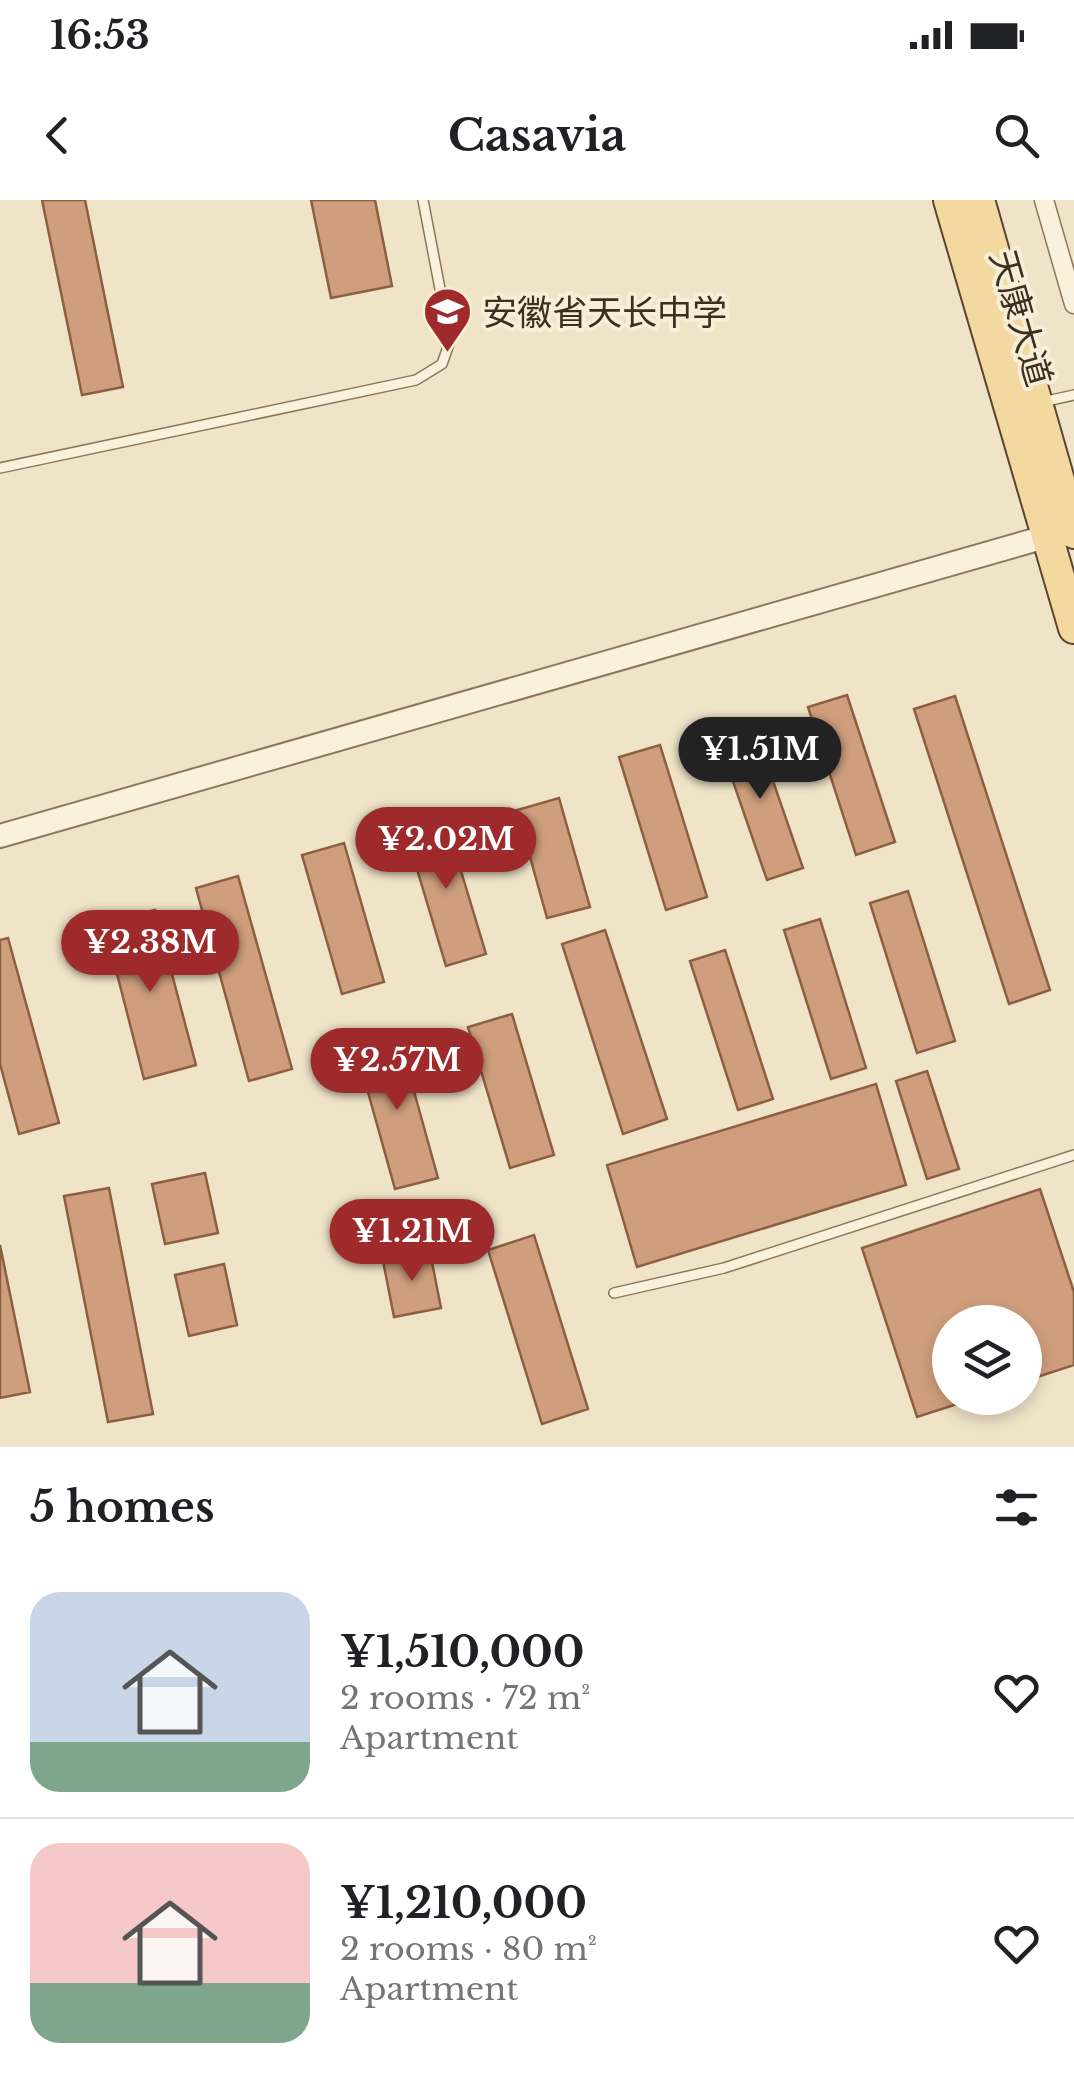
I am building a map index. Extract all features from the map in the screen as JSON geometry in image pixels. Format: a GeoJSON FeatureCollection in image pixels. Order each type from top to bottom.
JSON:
{"type":"FeatureCollection","features":[{"type":"Feature","properties":{"kind":"main road","name":"天康大道"},"geometry":{"type":"LineString","coordinates":[[948,200],[1066,532]]}},
{"type":"Feature","properties":{"kind":"main road","name":"天康大道"},"geometry":{"type":"LineString","coordinates":[[978,200],[1037,404],[1066,532],[1074,628]]}},
{"type":"Feature","properties":{"kind":"street"},"geometry":{"type":"LineString","coordinates":[[1044,200],[1074,304]]}},
{"type":"Feature","properties":{"kind":"street"},"geometry":{"type":"LineString","coordinates":[[0,836],[1066,532]]}},
{"type":"Feature","properties":{"kind":"lane"},"geometry":{"type":"LineString","coordinates":[[0,468],[416,380],[442,364],[450,341],[424,200]]}},
{"type":"Feature","properties":{"kind":"lane"},"geometry":{"type":"LineString","coordinates":[[1037,404],[1074,396]]}},
{"type":"Feature","properties":{"kind":"lane"},"geometry":{"type":"LineString","coordinates":[[614,1293],[724,1268],[1074,1155]]}},
{"type":"Feature","properties":{"kind":"building"},"geometry":{"type":"Polygon","coordinates":[[[42,200],[85,200],[123,387],[82,395],[42,200]]]}},
{"type":"Feature","properties":{"kind":"building"},"geometry":{"type":"Polygon","coordinates":[[[311,200],[375,200],[392,286],[331,298],[311,200]]]}},
{"type":"Feature","properties":{"kind":"building"},"geometry":{"type":"Polygon","coordinates":[[[847,695],[895,842],[856,855],[808,707],[847,695]]]}},
{"type":"Feature","properties":{"kind":"building"},"geometry":{"type":"Polygon","coordinates":[[[955,696],[1050,990],[1009,1004],[914,709],[955,696]]]}},
{"type":"Feature","properties":{"kind":"building"},"geometry":{"type":"Polygon","coordinates":[[[753,723],[803,868],[767,880],[717,735],[753,723]]]}},
{"type":"Feature","properties":{"kind":"building"},"geometry":{"type":"Polygon","coordinates":[[[660,745],[707,897],[666,910],[619,757],[660,745]]]}},
{"type":"Feature","properties":{"kind":"building"},"geometry":{"type":"Polygon","coordinates":[[[559,798],[590,907],[547,918],[517,810],[559,798]]]}},
{"type":"Feature","properties":{"kind":"building"},"geometry":{"type":"Polygon","coordinates":[[[445,818],[486,954],[446,966],[405,829],[445,818]]]}},
{"type":"Feature","properties":{"kind":"building"},"geometry":{"type":"Polygon","coordinates":[[[344,843],[384,982],[342,994],[302,855],[344,843]]]}},
{"type":"Feature","properties":{"kind":"building"},"geometry":{"type":"Polygon","coordinates":[[[238,876],[292,1069],[249,1081],[196,888],[238,876]]]}},
{"type":"Feature","properties":{"kind":"building"},"geometry":{"type":"Polygon","coordinates":[[[908,891],[955,1041],[917,1053],[870,903],[908,891]]]}},
{"type":"Feature","properties":{"kind":"building"},"geometry":{"type":"Polygon","coordinates":[[[155,910],[196,1065],[144,1079],[104,923],[155,910]]]}},
{"type":"Feature","properties":{"kind":"building"},"geometry":{"type":"Polygon","coordinates":[[[820,919],[866,1068],[831,1079],[784,930],[820,919]]]}},
{"type":"Feature","properties":{"kind":"building"},"geometry":{"type":"Polygon","coordinates":[[[605,930],[667,1119],[623,1134],[562,944],[605,930]]]}},
{"type":"Feature","properties":{"kind":"building"},"geometry":{"type":"Polygon","coordinates":[[[8,938],[59,1123],[19,1134],[0,1064],[0,940],[8,938]]]}},
{"type":"Feature","properties":{"kind":"building"},"geometry":{"type":"Polygon","coordinates":[[[725,950],[773,1099],[738,1110],[690,961],[725,950]]]}},
{"type":"Feature","properties":{"kind":"building"},"geometry":{"type":"Polygon","coordinates":[[[512,1014],[554,1155],[510,1168],[468,1027],[512,1014]]]}},
{"type":"Feature","properties":{"kind":"building"},"geometry":{"type":"Polygon","coordinates":[[[399,1037],[438,1178],[395,1189],[356,1049],[399,1037]]]}},
{"type":"Feature","properties":{"kind":"building"},"geometry":{"type":"Polygon","coordinates":[[[927,1071],[959,1169],[927,1179],[896,1081],[927,1071]]]}},
{"type":"Feature","properties":{"kind":"building"},"geometry":{"type":"Polygon","coordinates":[[[876,1084],[906,1185],[637,1267],[607,1165],[876,1084]]]}},
{"type":"Feature","properties":{"kind":"building"},"geometry":{"type":"Polygon","coordinates":[[[205,1173],[218,1233],[165,1244],[152,1184],[205,1173]]]}},
{"type":"Feature","properties":{"kind":"building"},"geometry":{"type":"Polygon","coordinates":[[[109,1188],[153,1414],[108,1422],[64,1196],[109,1188]]]}},
{"type":"Feature","properties":{"kind":"building"},"geometry":{"type":"Polygon","coordinates":[[[1040,1189],[1074,1292],[1074,1365],[1042,1375],[1042,1305],[932,1305],[932,1412],[917,1417],[862,1248],[1040,1189]]]}},
{"type":"Feature","properties":{"kind":"building"},"geometry":{"type":"Polygon","coordinates":[[[534,1235],[588,1409],[542,1424],[488,1250],[534,1235]]]}},
{"type":"Feature","properties":{"kind":"building"},"geometry":{"type":"Polygon","coordinates":[[[0,1245],[30,1392],[0,1398],[0,1245]]]}},
{"type":"Feature","properties":{"kind":"building"},"geometry":{"type":"Polygon","coordinates":[[[430,1252],[441,1308],[394,1317],[383,1261],[430,1252]]]}},
{"type":"Feature","properties":{"kind":"building"},"geometry":{"type":"Polygon","coordinates":[[[224,1264],[237,1325],[189,1336],[175,1275],[224,1264]]]}},
{"type":"Feature","properties":{"kind":"place","name":"安徽省天长中学"},"geometry":{"type":"Point","coordinates":[447,354]}}]}
